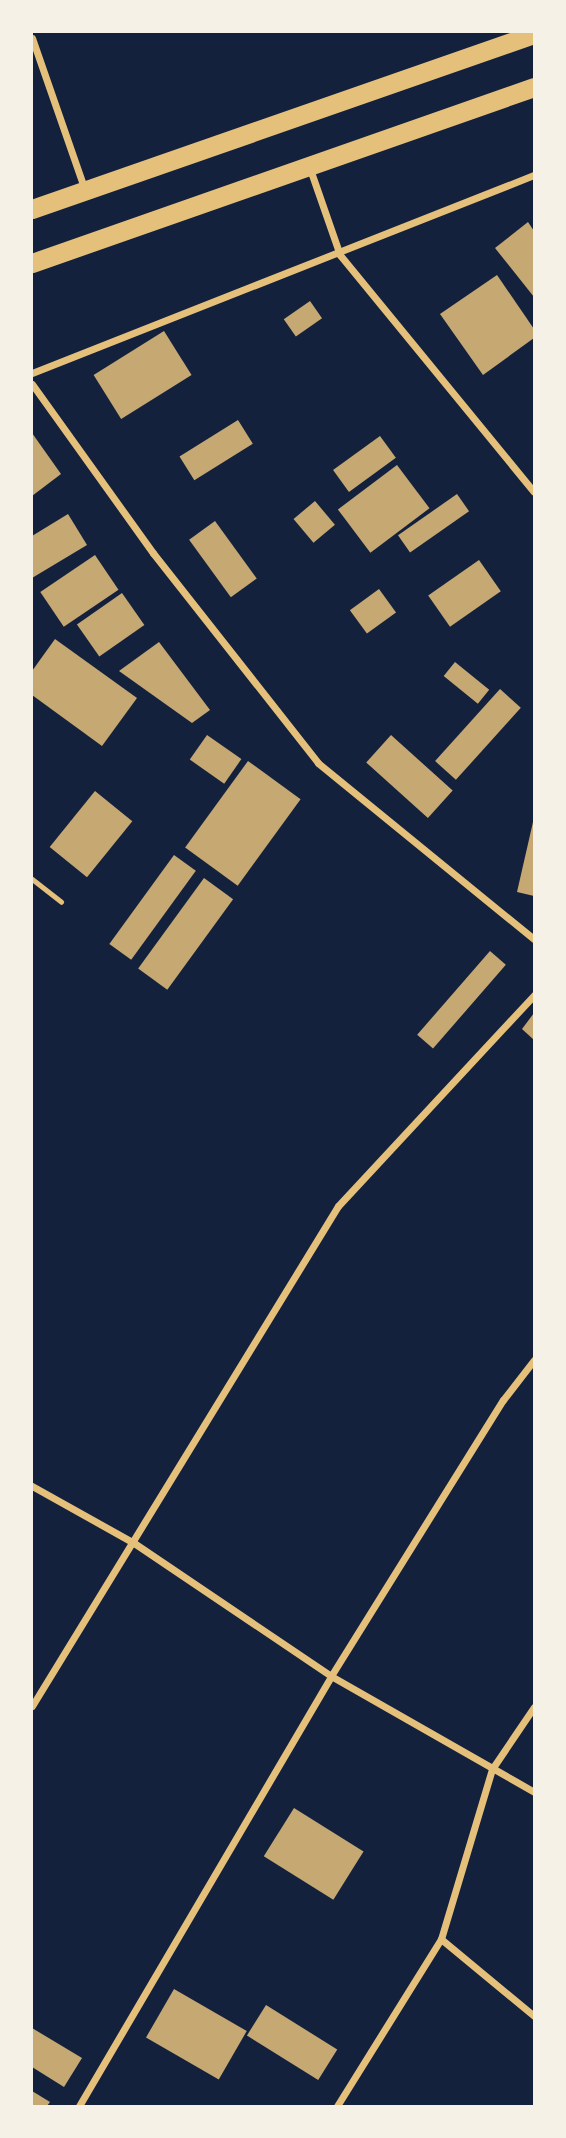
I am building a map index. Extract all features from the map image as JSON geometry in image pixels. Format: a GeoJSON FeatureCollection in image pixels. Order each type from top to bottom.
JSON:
{"type":"FeatureCollection","features":[{"type":"Feature","properties":{"kind":"highway"},"geometry":{"type":"LineString","coordinates":[[32,209],[534,33]]}},
{"type":"Feature","properties":{"kind":"highway"},"geometry":{"type":"LineString","coordinates":[[32,263],[308,163],[534,87]]}},
{"type":"Feature","properties":{"kind":"street"},"geometry":{"type":"LineString","coordinates":[[32,38],[66,125],[85,190]]}},
{"type":"Feature","properties":{"kind":"street"},"geometry":{"type":"LineString","coordinates":[[308,163],[340,255],[534,492]]}},
{"type":"Feature","properties":{"kind":"street"},"geometry":{"type":"LineString","coordinates":[[32,373],[340,255],[534,175]]}},
{"type":"Feature","properties":{"kind":"street"},"geometry":{"type":"LineString","coordinates":[[32,384],[153,553],[318,764],[534,939]]}},
{"type":"Feature","properties":{"kind":"street"},"geometry":{"type":"LineString","coordinates":[[32,1706],[338,1206],[534,995]]}},
{"type":"Feature","properties":{"kind":"street"},"geometry":{"type":"LineString","coordinates":[[79,2106],[331,1676],[503,1400],[534,1360]]}},
{"type":"Feature","properties":{"kind":"street"},"geometry":{"type":"LineString","coordinates":[[32,1486],[134,1543],[331,1676],[534,1792]]}},
{"type":"Feature","properties":{"kind":"street"},"geometry":{"type":"LineString","coordinates":[[337,2106],[441,1939],[492,1769],[534,1707]]}},
{"type":"Feature","properties":{"kind":"street"},"geometry":{"type":"LineString","coordinates":[[441,1939],[534,2016]]}},
{"type":"Feature","properties":{"kind":"lane"},"geometry":{"type":"LineString","coordinates":[[32,879],[61,902]]}},
{"type":"Feature","properties":{"kind":"building"},"geometry":{"type":"Polygon","coordinates":[[[528,222],[534,231],[534,297],[495,248],[528,222]]]}},
{"type":"Feature","properties":{"kind":"building"},"geometry":{"type":"Polygon","coordinates":[[[497,275],[534,329],[534,338],[483,375],[440,314],[497,275]]]}},
{"type":"Feature","properties":{"kind":"building"},"geometry":{"type":"Polygon","coordinates":[[[310,301],[322,318],[296,337],[284,319],[310,301]]]}},
{"type":"Feature","properties":{"kind":"building"},"geometry":{"type":"Polygon","coordinates":[[[164,331],[192,375],[121,419],[94,375],[164,331]]]}},
{"type":"Feature","properties":{"kind":"building"},"geometry":{"type":"Polygon","coordinates":[[[238,420],[253,444],[194,480],[179,457],[238,420]]]}},
{"type":"Feature","properties":{"kind":"building"},"geometry":{"type":"Polygon","coordinates":[[[32,433],[61,474],[32,496],[32,433]]]}},
{"type":"Feature","properties":{"kind":"building"},"geometry":{"type":"Polygon","coordinates":[[[380,436],[396,458],[349,492],[333,470],[380,436]]]}},
{"type":"Feature","properties":{"kind":"building"},"geometry":{"type":"Polygon","coordinates":[[[397,465],[429,508],[370,553],[338,510],[397,465]]]}},
{"type":"Feature","properties":{"kind":"building"},"geometry":{"type":"Polygon","coordinates":[[[457,494],[469,511],[410,552],[398,535],[457,494]]]}},
{"type":"Feature","properties":{"kind":"building"},"geometry":{"type":"Polygon","coordinates":[[[315,501],[335,525],[313,543],[294,519],[315,501]]]}},
{"type":"Feature","properties":{"kind":"building"},"geometry":{"type":"Polygon","coordinates":[[[68,514],[87,545],[32,578],[32,536],[68,514]]]}},
{"type":"Feature","properties":{"kind":"building"},"geometry":{"type":"Polygon","coordinates":[[[215,521],[257,578],[231,597],[189,540],[215,521]]]}},
{"type":"Feature","properties":{"kind":"building"},"geometry":{"type":"Polygon","coordinates":[[[95,555],[118,590],[64,627],[40,592],[95,555]]]}},
{"type":"Feature","properties":{"kind":"building"},"geometry":{"type":"Polygon","coordinates":[[[479,560],[501,591],[450,627],[428,596],[479,560]]]}},
{"type":"Feature","properties":{"kind":"building"},"geometry":{"type":"Polygon","coordinates":[[[379,589],[396,612],[367,634],[350,610],[379,589]]]}},
{"type":"Feature","properties":{"kind":"building"},"geometry":{"type":"Polygon","coordinates":[[[122,593],[144,625],[99,656],[77,625],[122,593]]]}},
{"type":"Feature","properties":{"kind":"building"},"geometry":{"type":"Polygon","coordinates":[[[55,639],[137,698],[102,746],[32,695],[32,671],[55,639]]]}},
{"type":"Feature","properties":{"kind":"building"},"geometry":{"type":"Polygon","coordinates":[[[159,642],[210,710],[192,723],[119,671],[159,642]]]}},
{"type":"Feature","properties":{"kind":"building"},"geometry":{"type":"Polygon","coordinates":[[[455,662],[489,690],[478,704],[444,676],[455,662]]]}},
{"type":"Feature","properties":{"kind":"building"},"geometry":{"type":"Polygon","coordinates":[[[500,689],[521,708],[456,780],[435,761],[500,689]]]}},
{"type":"Feature","properties":{"kind":"building"},"geometry":{"type":"Polygon","coordinates":[[[207,735],[241,759],[224,784],[190,760],[207,735]]]}},
{"type":"Feature","properties":{"kind":"building"},"geometry":{"type":"Polygon","coordinates":[[[391,735],[453,791],[428,818],[366,762],[391,735]]]}},
{"type":"Feature","properties":{"kind":"building"},"geometry":{"type":"Polygon","coordinates":[[[248,761],[301,799],[238,886],[185,848],[248,761]]]}},
{"type":"Feature","properties":{"kind":"building"},"geometry":{"type":"Polygon","coordinates":[[[95,791],[132,821],[87,877],[50,847],[95,791]]]}},
{"type":"Feature","properties":{"kind":"building"},"geometry":{"type":"Polygon","coordinates":[[[534,822],[534,896],[517,892],[534,822]]]}},
{"type":"Feature","properties":{"kind":"building"},"geometry":{"type":"Polygon","coordinates":[[[174,855],[196,871],[131,960],[109,944],[174,855]]]}},
{"type":"Feature","properties":{"kind":"building"},"geometry":{"type":"Polygon","coordinates":[[[204,878],[233,899],[167,990],[138,969],[204,878]]]}},
{"type":"Feature","properties":{"kind":"building"},"geometry":{"type":"Polygon","coordinates":[[[490,951],[506,965],[433,1049],[417,1035],[490,951]]]}},
{"type":"Feature","properties":{"kind":"building"},"geometry":{"type":"Polygon","coordinates":[[[534,1013],[534,1040],[522,1029],[534,1013]]]}},
{"type":"Feature","properties":{"kind":"building"},"geometry":{"type":"Polygon","coordinates":[[[294,1808],[364,1851],[333,1900],[264,1856],[294,1808]]]}},
{"type":"Feature","properties":{"kind":"building"},"geometry":{"type":"Polygon","coordinates":[[[174,1989],[247,2031],[219,2079],[146,2037],[174,1989]]]}},
{"type":"Feature","properties":{"kind":"building"},"geometry":{"type":"Polygon","coordinates":[[[266,2005],[337,2050],[318,2080],[247,2036],[266,2005]]]}},
{"type":"Feature","properties":{"kind":"building"},"geometry":{"type":"Polygon","coordinates":[[[32,2028],[82,2058],[64,2087],[32,2067],[32,2028]]]}},
{"type":"Feature","properties":{"kind":"building"},"geometry":{"type":"Polygon","coordinates":[[[32,2091],[50,2102],[47,2106],[32,2106],[32,2091]]]}}]}
